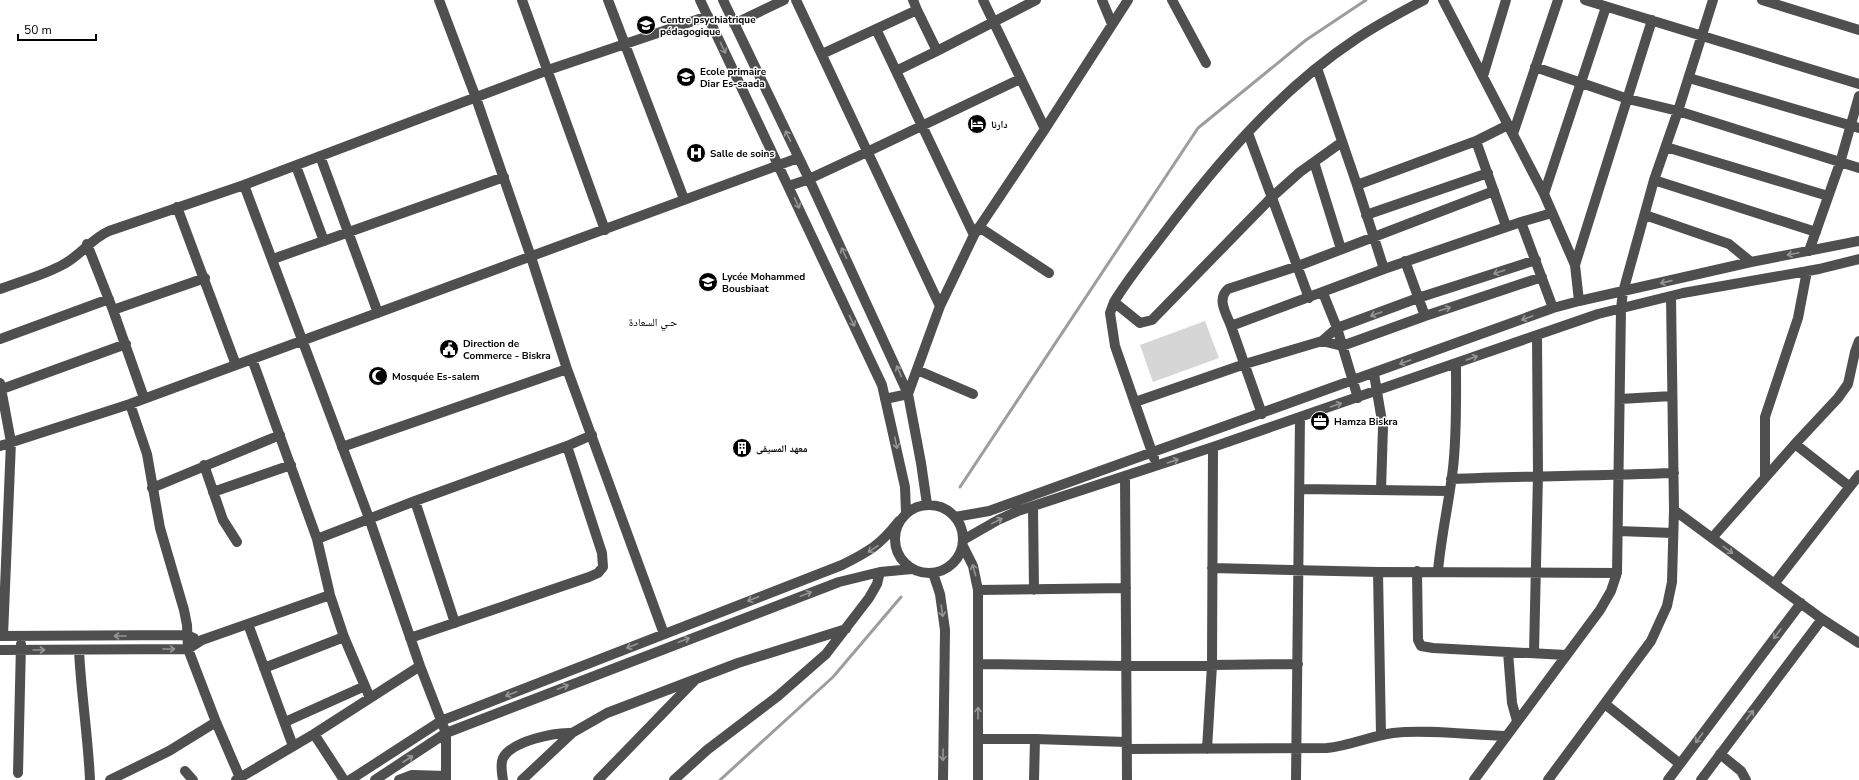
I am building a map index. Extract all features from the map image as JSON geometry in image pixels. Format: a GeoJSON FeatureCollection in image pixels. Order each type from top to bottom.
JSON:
{"type":"FeatureCollection","features":[{"type":"Feature","properties":{"kind":"street"},"geometry":{"type":"LineString","coordinates":[[439,0],[504,177],[567,369],[664,634]]}},
{"type":"Feature","properties":{"kind":"street"},"geometry":{"type":"LineString","coordinates":[[522,0],[605,230]]}},
{"type":"Feature","properties":{"kind":"street"},"geometry":{"type":"LineString","coordinates":[[608,0],[684,199]]}},
{"type":"Feature","properties":{"kind":"street"},"geometry":{"type":"LineString","coordinates":[[700,0],[882,385],[905,487],[906,512]]}},
{"type":"Feature","properties":{"kind":"street"},"geometry":{"type":"LineString","coordinates":[[723,0],[809,179],[908,394],[927,504]]}},
{"type":"Feature","properties":{"kind":"street"},"geometry":{"type":"LineString","coordinates":[[734,24],[784,0]]}},
{"type":"Feature","properties":{"kind":"street"},"geometry":{"type":"LineString","coordinates":[[796,0],[940,306]]}},
{"type":"Feature","properties":{"kind":"street"},"geometry":{"type":"LineString","coordinates":[[913,0],[937,51]]}},
{"type":"Feature","properties":{"kind":"street"},"geometry":{"type":"LineString","coordinates":[[983,0],[1045,129]]}},
{"type":"Feature","properties":{"kind":"street"},"geometry":{"type":"LineString","coordinates":[[896,71],[1036,0]]}},
{"type":"Feature","properties":{"kind":"street"},"geometry":{"type":"LineString","coordinates":[[1102,0],[1112,24]]}},
{"type":"Feature","properties":{"kind":"street"},"geometry":{"type":"LineString","coordinates":[[908,394],[940,306],[976,231],[1045,129],[1128,0]]}},
{"type":"Feature","properties":{"kind":"street"},"geometry":{"type":"LineString","coordinates":[[1163,0],[1174,2],[1206,63]]}},
{"type":"Feature","properties":{"kind":"street"},"geometry":{"type":"LineString","coordinates":[[1157,466],[1115,346],[1110,313],[1114,302],[1181,210],[1216,168],[1274,106],[1316,68],[1356,39],[1424,0]]}},
{"type":"Feature","properties":{"kind":"street"},"geometry":{"type":"LineString","coordinates":[[1443,0],[1544,194],[1575,265],[1579,301]]}},
{"type":"Feature","properties":{"kind":"street"},"geometry":{"type":"LineString","coordinates":[[1483,76],[1506,0]]}},
{"type":"Feature","properties":{"kind":"street"},"geometry":{"type":"LineString","coordinates":[[1511,130],[1535,68],[1558,0]]}},
{"type":"Feature","properties":{"kind":"street"},"geometry":{"type":"LineString","coordinates":[[1585,0],[1859,84]]}},
{"type":"Feature","properties":{"kind":"street"},"geometry":{"type":"LineString","coordinates":[[1474,780],[1605,602],[1615,583],[1617,573],[1621,308],[1623,292],[1646,215],[1654,180],[1689,78],[1713,0]]}},
{"type":"Feature","properties":{"kind":"street"},"geometry":{"type":"LineString","coordinates":[[1762,0],[1859,30]]}},
{"type":"Feature","properties":{"kind":"street"},"geometry":{"type":"LineString","coordinates":[[1544,194],[1606,7]]}},
{"type":"Feature","properties":{"kind":"street"},"geometry":{"type":"LineString","coordinates":[[822,54],[917,10]]}},
{"type":"Feature","properties":{"kind":"street"},"geometry":{"type":"LineString","coordinates":[[0,289],[62,265],[75,258],[87,244],[109,231],[296,166],[548,70],[708,16]]}},
{"type":"Feature","properties":{"kind":"street"},"geometry":{"type":"LineString","coordinates":[[1575,265],[1652,20]]}},
{"type":"Feature","properties":{"kind":"street"},"geometry":{"type":"LineString","coordinates":[[876,29],[921,126],[976,231],[1050,273]]}},
{"type":"Feature","properties":{"kind":"street"},"geometry":{"type":"LineString","coordinates":[[1316,68],[1384,269]]}},
{"type":"Feature","properties":{"kind":"street"},"geometry":{"type":"LineString","coordinates":[[1535,68],[1628,99],[1678,111],[1859,168]]}},
{"type":"Feature","properties":{"kind":"street"},"geometry":{"type":"LineString","coordinates":[[1689,78],[1855,127]]}},
{"type":"Feature","properties":{"kind":"street"},"geometry":{"type":"LineString","coordinates":[[789,186],[809,179],[868,152],[1020,79]]}},
{"type":"Feature","properties":{"kind":"street"},"geometry":{"type":"LineString","coordinates":[[1809,251],[1840,163],[1855,127],[1859,96]]}},
{"type":"Feature","properties":{"kind":"street"},"geometry":{"type":"LineString","coordinates":[[1356,185],[1476,141],[1511,130]]}},
{"type":"Feature","properties":{"kind":"street"},"geometry":{"type":"LineString","coordinates":[[1248,133],[1309,298]]}},
{"type":"Feature","properties":{"kind":"street"},"geometry":{"type":"LineString","coordinates":[[1476,141],[1506,226]]}},
{"type":"Feature","properties":{"kind":"street"},"geometry":{"type":"LineString","coordinates":[[1114,302],[1140,323],[1152,320],[1272,197],[1314,162],[1342,142]]}},
{"type":"Feature","properties":{"kind":"street"},"geometry":{"type":"LineString","coordinates":[[1666,147],[1828,196]]}},
{"type":"Feature","properties":{"kind":"street"},"geometry":{"type":"LineString","coordinates":[[320,156],[350,232],[378,313]]}},
{"type":"Feature","properties":{"kind":"street"},"geometry":{"type":"LineString","coordinates":[[0,446],[130,404],[798,158]]}},
{"type":"Feature","properties":{"kind":"street"},"geometry":{"type":"LineString","coordinates":[[1314,162],[1341,249]]}},
{"type":"Feature","properties":{"kind":"street"},"geometry":{"type":"LineString","coordinates":[[296,166],[324,241]]}},
{"type":"Feature","properties":{"kind":"street"},"geometry":{"type":"LineString","coordinates":[[1366,215],[1488,173]]}},
{"type":"Feature","properties":{"kind":"street"},"geometry":{"type":"LineString","coordinates":[[273,258],[504,177]]}},
{"type":"Feature","properties":{"kind":"street"},"geometry":{"type":"LineString","coordinates":[[1654,180],[1816,232]]}},
{"type":"Feature","properties":{"kind":"street"},"geometry":{"type":"LineString","coordinates":[[244,185],[273,258],[368,518],[420,666],[446,733],[446,778],[412,775],[399,780]]}},
{"type":"Feature","properties":{"kind":"street"},"geometry":{"type":"LineString","coordinates":[[1262,414],[1222,301],[1226,291],[1298,266],[1494,191]]}},
{"type":"Feature","properties":{"kind":"street"},"geometry":{"type":"LineString","coordinates":[[177,207],[205,278],[236,365]]}},
{"type":"Feature","properties":{"kind":"street"},"geometry":{"type":"LineString","coordinates":[[1231,326],[1323,293],[1405,261],[1506,226],[1552,213]]}},
{"type":"Feature","properties":{"kind":"street"},"geometry":{"type":"LineString","coordinates":[[1646,215],[1729,244],[1751,262]]}},
{"type":"Feature","properties":{"kind":"street"},"geometry":{"type":"LineString","coordinates":[[1521,222],[1553,308]]}},
{"type":"Feature","properties":{"kind":"street"},"geometry":{"type":"LineString","coordinates":[[955,517],[989,511],[1374,374],[1553,308],[1751,262],[1859,241]]}},
{"type":"Feature","properties":{"kind":"street"},"geometry":{"type":"LineString","coordinates":[[87,244],[126,344],[144,398]]}},
{"type":"Feature","properties":{"kind":"street"},"geometry":{"type":"LineString","coordinates":[[1135,402],[1245,364],[1322,341],[1336,328],[1418,298],[1536,260]]}},
{"type":"Feature","properties":{"kind":"street"},"geometry":{"type":"LineString","coordinates":[[375,780],[446,733],[813,591],[839,582],[880,572],[912,570],[922,573],[933,573],[943,570],[952,564],[959,556],[963,543],[998,520],[1033,506],[1157,466],[1621,308],[1671,296],[1859,260]]}},
{"type":"Feature","properties":{"kind":"street"},"geometry":{"type":"LineString","coordinates":[[1405,261],[1425,316]]}},
{"type":"Feature","properties":{"kind":"street"},"geometry":{"type":"LineString","coordinates":[[1765,477],[1765,417],[1798,318],[1807,271]]}},
{"type":"Feature","properties":{"kind":"street"},"geometry":{"type":"LineString","coordinates":[[1322,341],[1342,346],[1425,316],[1542,277]]}},
{"type":"Feature","properties":{"kind":"street"},"geometry":{"type":"LineString","coordinates":[[113,310],[205,278]]}},
{"type":"Feature","properties":{"kind":"street"},"geometry":{"type":"LineString","coordinates":[[1323,293],[1336,328],[1358,398]]}},
{"type":"Feature","properties":{"kind":"street"},"geometry":{"type":"LineString","coordinates":[[1548,780],[1651,641],[1667,606],[1672,582],[1674,533],[1671,296]]}},
{"type":"Feature","properties":{"kind":"street"},"geometry":{"type":"LineString","coordinates":[[0,339],[109,299]]}},
{"type":"Feature","properties":{"kind":"street"},"geometry":{"type":"LineString","coordinates":[[1534,653],[1538,475],[1537,336]]}},
{"type":"Feature","properties":{"kind":"street"},"geometry":{"type":"LineString","coordinates":[[1712,538],[1765,477],[1838,398],[1848,384],[1857,354],[1859,341]]}},
{"type":"Feature","properties":{"kind":"street"},"geometry":{"type":"LineString","coordinates":[[126,344],[1,386],[11,442],[2,636],[187,636],[202,640]]}},
{"type":"Feature","properties":{"kind":"street"},"geometry":{"type":"LineString","coordinates":[[252,359],[317,539],[330,595],[344,637],[370,698]]}},
{"type":"Feature","properties":{"kind":"street"},"geometry":{"type":"LineString","coordinates":[[1438,571],[1440,544],[1451,479],[1457,419],[1456,364]]}},
{"type":"Feature","properties":{"kind":"street"},"geometry":{"type":"LineString","coordinates":[[342,448],[567,369]]}},
{"type":"Feature","properties":{"kind":"street"},"geometry":{"type":"LineString","coordinates":[[917,370],[973,394]]}},
{"type":"Feature","properties":{"kind":"street"},"geometry":{"type":"LineString","coordinates":[[1374,374],[1383,427],[1381,490]]}},
{"type":"Feature","properties":{"kind":"street"},"geometry":{"type":"LineString","coordinates":[[885,399],[908,394]]}},
{"type":"Feature","properties":{"kind":"street"},"geometry":{"type":"LineString","coordinates":[[1620,399],[1672,396]]}},
{"type":"Feature","properties":{"kind":"street"},"geometry":{"type":"LineString","coordinates":[[130,404],[147,454],[160,528],[184,610],[187,625],[188,649],[239,779],[314,734],[420,666]]}},
{"type":"Feature","properties":{"kind":"street"},"geometry":{"type":"LineString","coordinates":[[1296,780],[1300,417]]}},
{"type":"Feature","properties":{"kind":"street"},"geometry":{"type":"LineString","coordinates":[[152,488],[280,435]]}},
{"type":"Feature","properties":{"kind":"street"},"geometry":{"type":"LineString","coordinates":[[317,539],[368,518],[567,446],[592,435]]}},
{"type":"Feature","properties":{"kind":"street"},"geometry":{"type":"LineString","coordinates":[[1795,444],[1850,487]]}},
{"type":"Feature","properties":{"kind":"street"},"geometry":{"type":"LineString","coordinates":[[410,638],[589,577],[598,573],[603,567],[602,552],[567,446]]}},
{"type":"Feature","properties":{"kind":"street"},"geometry":{"type":"LineString","coordinates":[[1207,749],[1212,665],[1213,447]]}},
{"type":"Feature","properties":{"kind":"street"},"geometry":{"type":"LineString","coordinates":[[213,492],[291,465]]}},
{"type":"Feature","properties":{"kind":"street"},"geometry":{"type":"LineString","coordinates":[[204,466],[223,520],[237,542]]}},
{"type":"Feature","properties":{"kind":"street"},"geometry":{"type":"LineString","coordinates":[[1451,479],[1538,475],[1674,473]]}},
{"type":"Feature","properties":{"kind":"street"},"geometry":{"type":"LineString","coordinates":[[1774,584],[1859,475]]}},
{"type":"Feature","properties":{"kind":"street"},"geometry":{"type":"LineString","coordinates":[[1125,476],[1127,780]]}},
{"type":"Feature","properties":{"kind":"street"},"geometry":{"type":"LineString","coordinates":[[1300,489],[1449,491]]}},
{"type":"Feature","properties":{"kind":"street"},"geometry":{"type":"LineString","coordinates":[[415,501],[455,623]]}},
{"type":"Feature","properties":{"kind":"street"},"geometry":{"type":"LineString","coordinates":[[350,780],[441,721],[849,562],[885,540],[906,512],[927,504],[948,510],[955,517],[960,526],[963,543],[973,566],[978,590],[978,780]]}},
{"type":"Feature","properties":{"kind":"street"},"geometry":{"type":"LineString","coordinates":[[1033,506],[1034,590]]}},
{"type":"Feature","properties":{"kind":"street"},"geometry":{"type":"LineString","coordinates":[[1674,510],[1822,619],[1858,641]]}},
{"type":"Feature","properties":{"kind":"street"},"geometry":{"type":"LineString","coordinates":[[899,521],[895,531],[894,542],[897,553],[903,563],[912,570]]}},
{"type":"Feature","properties":{"kind":"street"},"geometry":{"type":"LineString","coordinates":[[1618,531],[1674,533]]}},
{"type":"Feature","properties":{"kind":"street"},"geometry":{"type":"LineString","coordinates":[[1212,568],[1378,572],[1438,571],[1617,573]]}},
{"type":"Feature","properties":{"kind":"street"},"geometry":{"type":"LineString","coordinates":[[1416,571],[1418,640],[1421,646],[1566,656]]}},
{"type":"Feature","properties":{"kind":"street"},"geometry":{"type":"LineString","coordinates":[[674,780],[707,750],[806,673],[826,654],[869,598],[877,584],[880,572]]}},
{"type":"Feature","properties":{"kind":"street"},"geometry":{"type":"LineString","coordinates":[[1378,572],[1381,735]]}},
{"type":"Feature","properties":{"kind":"street"},"geometry":{"type":"LineString","coordinates":[[933,573],[940,594],[945,630],[943,780]]}},
{"type":"Feature","properties":{"kind":"street"},"geometry":{"type":"LineString","coordinates":[[978,590],[1126,588]]}},
{"type":"Feature","properties":{"kind":"street"},"geometry":{"type":"LineString","coordinates":[[0,650],[188,649],[202,640],[330,595]]}},
{"type":"Feature","properties":{"kind":"street"},"geometry":{"type":"LineString","coordinates":[[1668,780],[1800,603]]}},
{"type":"Feature","properties":{"kind":"street"},"geometry":{"type":"LineString","coordinates":[[1701,780],[1822,619]]}},
{"type":"Feature","properties":{"kind":"street"},"geometry":{"type":"LineString","coordinates":[[248,624],[293,746]]}},
{"type":"Feature","properties":{"kind":"street"},"geometry":{"type":"LineString","coordinates":[[522,780],[572,733],[607,712],[698,677],[846,629]]}},
{"type":"Feature","properties":{"kind":"street"},"geometry":{"type":"LineString","coordinates":[[18,773],[20,650],[22,636]]}},
{"type":"Feature","properties":{"kind":"street"},"geometry":{"type":"LineString","coordinates":[[264,668],[344,637]]}},
{"type":"Feature","properties":{"kind":"street"},"geometry":{"type":"LineString","coordinates":[[79,650],[81,688],[88,747],[90,780]]}},
{"type":"Feature","properties":{"kind":"street"},"geometry":{"type":"LineString","coordinates":[[1508,652],[1512,703],[1517,720]]}},
{"type":"Feature","properties":{"kind":"street"},"geometry":{"type":"LineString","coordinates":[[979,664],[1126,666],[1298,664]]}},
{"type":"Feature","properties":{"kind":"street"},"geometry":{"type":"LineString","coordinates":[[598,780],[698,677]]}},
{"type":"Feature","properties":{"kind":"street"},"geometry":{"type":"LineString","coordinates":[[285,722],[365,686]]}},
{"type":"Feature","properties":{"kind":"street"},"geometry":{"type":"LineString","coordinates":[[1605,704],[1680,764]]}},
{"type":"Feature","properties":{"kind":"street"},"geometry":{"type":"LineString","coordinates":[[110,780],[169,751],[216,722]]}},
{"type":"Feature","properties":{"kind":"street"},"geometry":{"type":"LineString","coordinates":[[978,739],[1035,739],[1126,746],[1207,749],[1339,747],[1381,735],[1403,732],[1506,736]]}},
{"type":"Feature","properties":{"kind":"street"},"geometry":{"type":"LineString","coordinates":[[502,780],[501,764],[503,757],[509,751],[546,735],[572,733]]}},
{"type":"Feature","properties":{"kind":"street"},"geometry":{"type":"LineString","coordinates":[[314,734],[344,780]]}},
{"type":"Feature","properties":{"kind":"street"},"geometry":{"type":"LineString","coordinates":[[1034,780],[1035,739]]}},
{"type":"Feature","properties":{"kind":"street"},"geometry":{"type":"LineString","coordinates":[[1720,754],[1741,771],[1746,780]]}},
{"type":"Feature","properties":{"kind":"street"},"geometry":{"type":"LineString","coordinates":[[185,771],[193,780]]}},
{"type":"Feature","properties":{"kind":"shaded area"},"geometry":{"type":"Polygon","coordinates":[[[1205,321],[1219,358],[1153,382],[1140,345],[1205,321]]]}},
{"type":"Feature","properties":{"kind":"waterway"},"geometry":{"type":"LineString","coordinates":[[960,487],[1198,128],[1306,40],[1366,0]]}},
{"type":"Feature","properties":{"kind":"waterway"},"geometry":{"type":"LineString","coordinates":[[720,780],[833,677],[901,597]]}},
{"type":"Feature","properties":{"kind":"place","name":"Centre psychiatrique pédagogique"},"geometry":{"type":"Point","coordinates":[646,25]}},
{"type":"Feature","properties":{"kind":"place","name":"Ecole primaire Diar Es-saada"},"geometry":{"type":"Point","coordinates":[686,77]}},
{"type":"Feature","properties":{"kind":"place","name":"دارنا"},"geometry":{"type":"Point","coordinates":[977,124]}},
{"type":"Feature","properties":{"kind":"place","name":"Salle de soins"},"geometry":{"type":"Point","coordinates":[696,153]}},
{"type":"Feature","properties":{"kind":"place","name":"Lycée Mohammed Bousbiaat"},"geometry":{"type":"Point","coordinates":[708,282]}},
{"type":"Feature","properties":{"kind":"place","name":"Direction de Commerce - Biskra"},"geometry":{"type":"Point","coordinates":[449,349]}},
{"type":"Feature","properties":{"kind":"place","name":"Mosquée Es-salem"},"geometry":{"type":"Point","coordinates":[378,376]}},
{"type":"Feature","properties":{"kind":"place","name":"Hamza Biskra"},"geometry":{"type":"Point","coordinates":[1320,421]}},
{"type":"Feature","properties":{"kind":"place","name":"معهد المسيقى"},"geometry":{"type":"Point","coordinates":[742,448]}},
{"type":"Feature","properties":{"kind":"district","name":"حـي السعادة"},"geometry":{"type":"Point","coordinates":[653,322]}}]}
